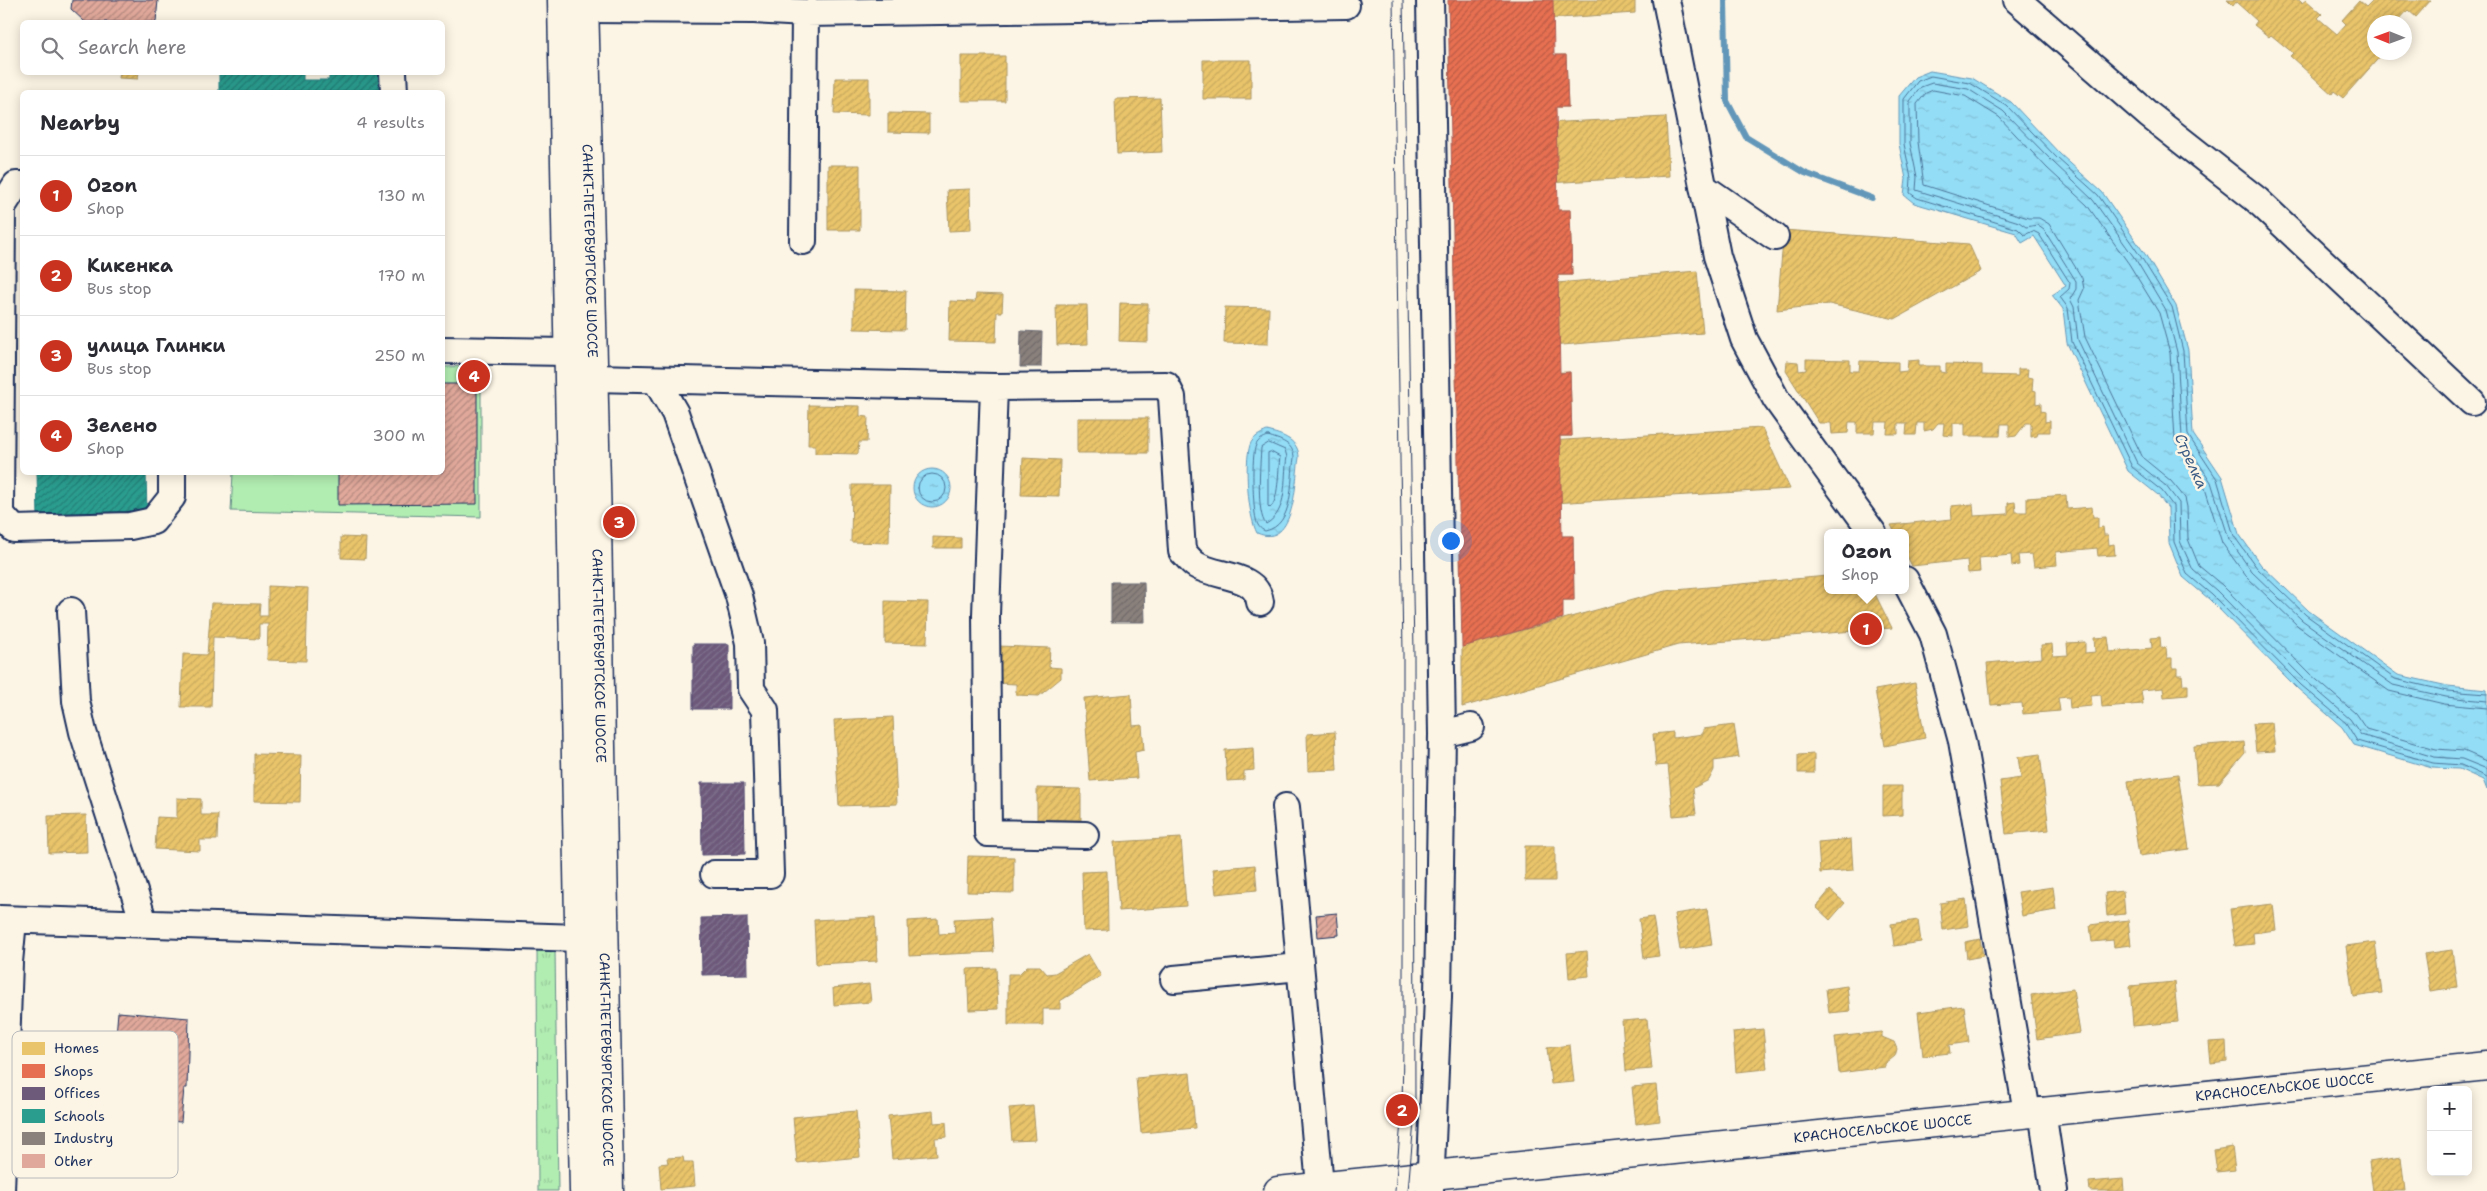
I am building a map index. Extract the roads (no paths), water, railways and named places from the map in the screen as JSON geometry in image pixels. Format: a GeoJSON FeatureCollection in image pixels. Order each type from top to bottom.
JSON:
{"type":"FeatureCollection","features":[{"type":"Feature","properties":{"kind":"main road","name":"САНКТ-ПЕТЕРБУРГСКОЕ ШОССЕ"},"geometry":{"type":"LineString","coordinates":[[577,3],[568,352],[584,1191]]}},
{"type":"Feature","properties":{"kind":"main road","name":"САНКТ-ПЕТЕРБУРГСКОЕ ШОССЕ"},"geometry":{"type":"LineString","coordinates":[[577,3],[593,378],[609,1191]]}},
{"type":"Feature","properties":{"kind":"main road","name":"КРАСНОСЕЛЬСКОЕ ШОССЕ"},"geometry":{"type":"LineString","coordinates":[[1278,1191],[1320,1186],[1431,1183],[2035,1112],[2487,1066]]}},
{"type":"Feature","properties":{"kind":"street"},"geometry":{"type":"LineString","coordinates":[[1430,0],[1442,734],[1438,998],[1431,1183]]}},
{"type":"Feature","properties":{"kind":"street"},"geometry":{"type":"LineString","coordinates":[[1666,0],[1717,256],[1728,294],[1757,365],[1776,399],[1870,529]]}},
{"type":"Feature","properties":{"kind":"street"},"geometry":{"type":"LineString","coordinates":[[2017,0],[2148,115],[2257,200],[2472,402]]}},
{"type":"Feature","properties":{"kind":"street"},"geometry":{"type":"LineString","coordinates":[[577,3],[805,13],[930,6],[1346,5]]}},
{"type":"Feature","properties":{"kind":"street"},"geometry":{"type":"LineString","coordinates":[[802,241],[805,13]]}},
{"type":"Feature","properties":{"kind":"street"},"geometry":{"type":"LineString","coordinates":[[393,75],[394,90]]}},
{"type":"Feature","properties":{"kind":"street"},"geometry":{"type":"LineString","coordinates":[[20,185],[16,186],[2,207],[0,513],[14,529],[130,526],[153,521],[172,498],[172,475]]}},
{"type":"Feature","properties":{"kind":"street"},"geometry":{"type":"LineString","coordinates":[[1703,187],[1775,238]]}},
{"type":"Feature","properties":{"kind":"street"},"geometry":{"type":"LineString","coordinates":[[445,350],[568,352]]}},
{"type":"Feature","properties":{"kind":"street"},"geometry":{"type":"LineString","coordinates":[[593,378],[994,387],[1166,385],[1172,396],[1182,551],[1194,565],[1251,583],[1259,593],[1260,602]]}},
{"type":"Feature","properties":{"kind":"street"},"geometry":{"type":"LineString","coordinates":[[656,380],[675,413],[739,596],[750,643],[751,688],[765,710],[770,874],[714,874]]}},
{"type":"Feature","properties":{"kind":"street"},"geometry":{"type":"LineString","coordinates":[[994,387],[986,615],[988,833],[1085,835]]}},
{"type":"Feature","properties":{"kind":"street"},"geometry":{"type":"LineString","coordinates":[[1909,588],[1933,634],[1962,741],[2035,1112],[2054,1191]]}},
{"type":"Feature","properties":{"kind":"street"},"geometry":{"type":"LineString","coordinates":[[71,611],[76,701],[91,759],[144,923]]}},
{"type":"Feature","properties":{"kind":"street"},"geometry":{"type":"LineString","coordinates":[[1442,734],[1470,727]]}},
{"type":"Feature","properties":{"kind":"street"},"geometry":{"type":"LineString","coordinates":[[1286,807],[1320,1186]]}},
{"type":"Feature","properties":{"kind":"street"},"geometry":{"type":"LineString","coordinates":[[1,1191],[9,962],[6,920],[580,938]]}},
{"type":"Feature","properties":{"kind":"street"},"geometry":{"type":"LineString","coordinates":[[1174,979],[1300,968]]}},
{"type":"Feature","properties":{"kind":"water","name":"Стрелка"},"geometry":{"type":"Polygon","coordinates":[[[1930,71],[1972,78],[2011,102],[2060,154],[2102,192],[2145,254],[2176,306],[2188,350],[2193,434],[2222,477],[2239,534],[2261,565],[2309,611],[2398,675],[2448,686],[2487,690],[2487,790],[2483,780],[2459,769],[2432,768],[2354,745],[2342,727],[2297,688],[2209,599],[2183,577],[2169,543],[2168,508],[2158,495],[2128,471],[2067,343],[2063,309],[2052,295],[2066,286],[2034,236],[2022,243],[2016,233],[1914,203],[1904,195],[1906,179],[1899,144],[1899,96],[1915,77],[1930,71]]]}},
{"type":"Feature","properties":{"kind":"water"},"geometry":{"type":"Polygon","coordinates":[[[1267,431],[1289,439],[1296,447],[1299,458],[1291,510],[1286,522],[1279,531],[1270,536],[1257,533],[1251,515],[1247,477],[1248,454],[1251,442],[1267,431]]]}},
{"type":"Feature","properties":{"kind":"water"},"geometry":{"type":"Polygon","coordinates":[[[932,469],[945,475],[951,488],[945,501],[932,507],[919,501],[913,488],[919,475],[932,469]]]}},
{"type":"Feature","properties":{"kind":"waterway"},"geometry":{"type":"LineString","coordinates":[[1725,0],[1727,101],[1746,137],[1805,173],[1872,198]]}},
{"type":"Feature","properties":{"kind":"tram line"},"geometry":{"type":"LineString","coordinates":[[1393,0],[1403,654],[1403,1047],[1402,1110],[1395,1191]]}},
{"type":"Feature","properties":{"kind":"tram line"},"geometry":{"type":"LineString","coordinates":[[1403,0],[1414,654],[1415,1110],[1408,1191]]}},
{"type":"Feature","properties":{"kind":"place","name":"Зелено"},"geometry":{"type":"Point","coordinates":[474,376]}},
{"type":"Feature","properties":{"kind":"place","name":"улица Глинки"},"geometry":{"type":"Point","coordinates":[619,522]}},
{"type":"Feature","properties":{"kind":"place","name":"Ozon"},"geometry":{"type":"Point","coordinates":[1866,629]}},
{"type":"Feature","properties":{"kind":"place","name":"Кикенка"},"geometry":{"type":"Point","coordinates":[1402,1110]}}]}
